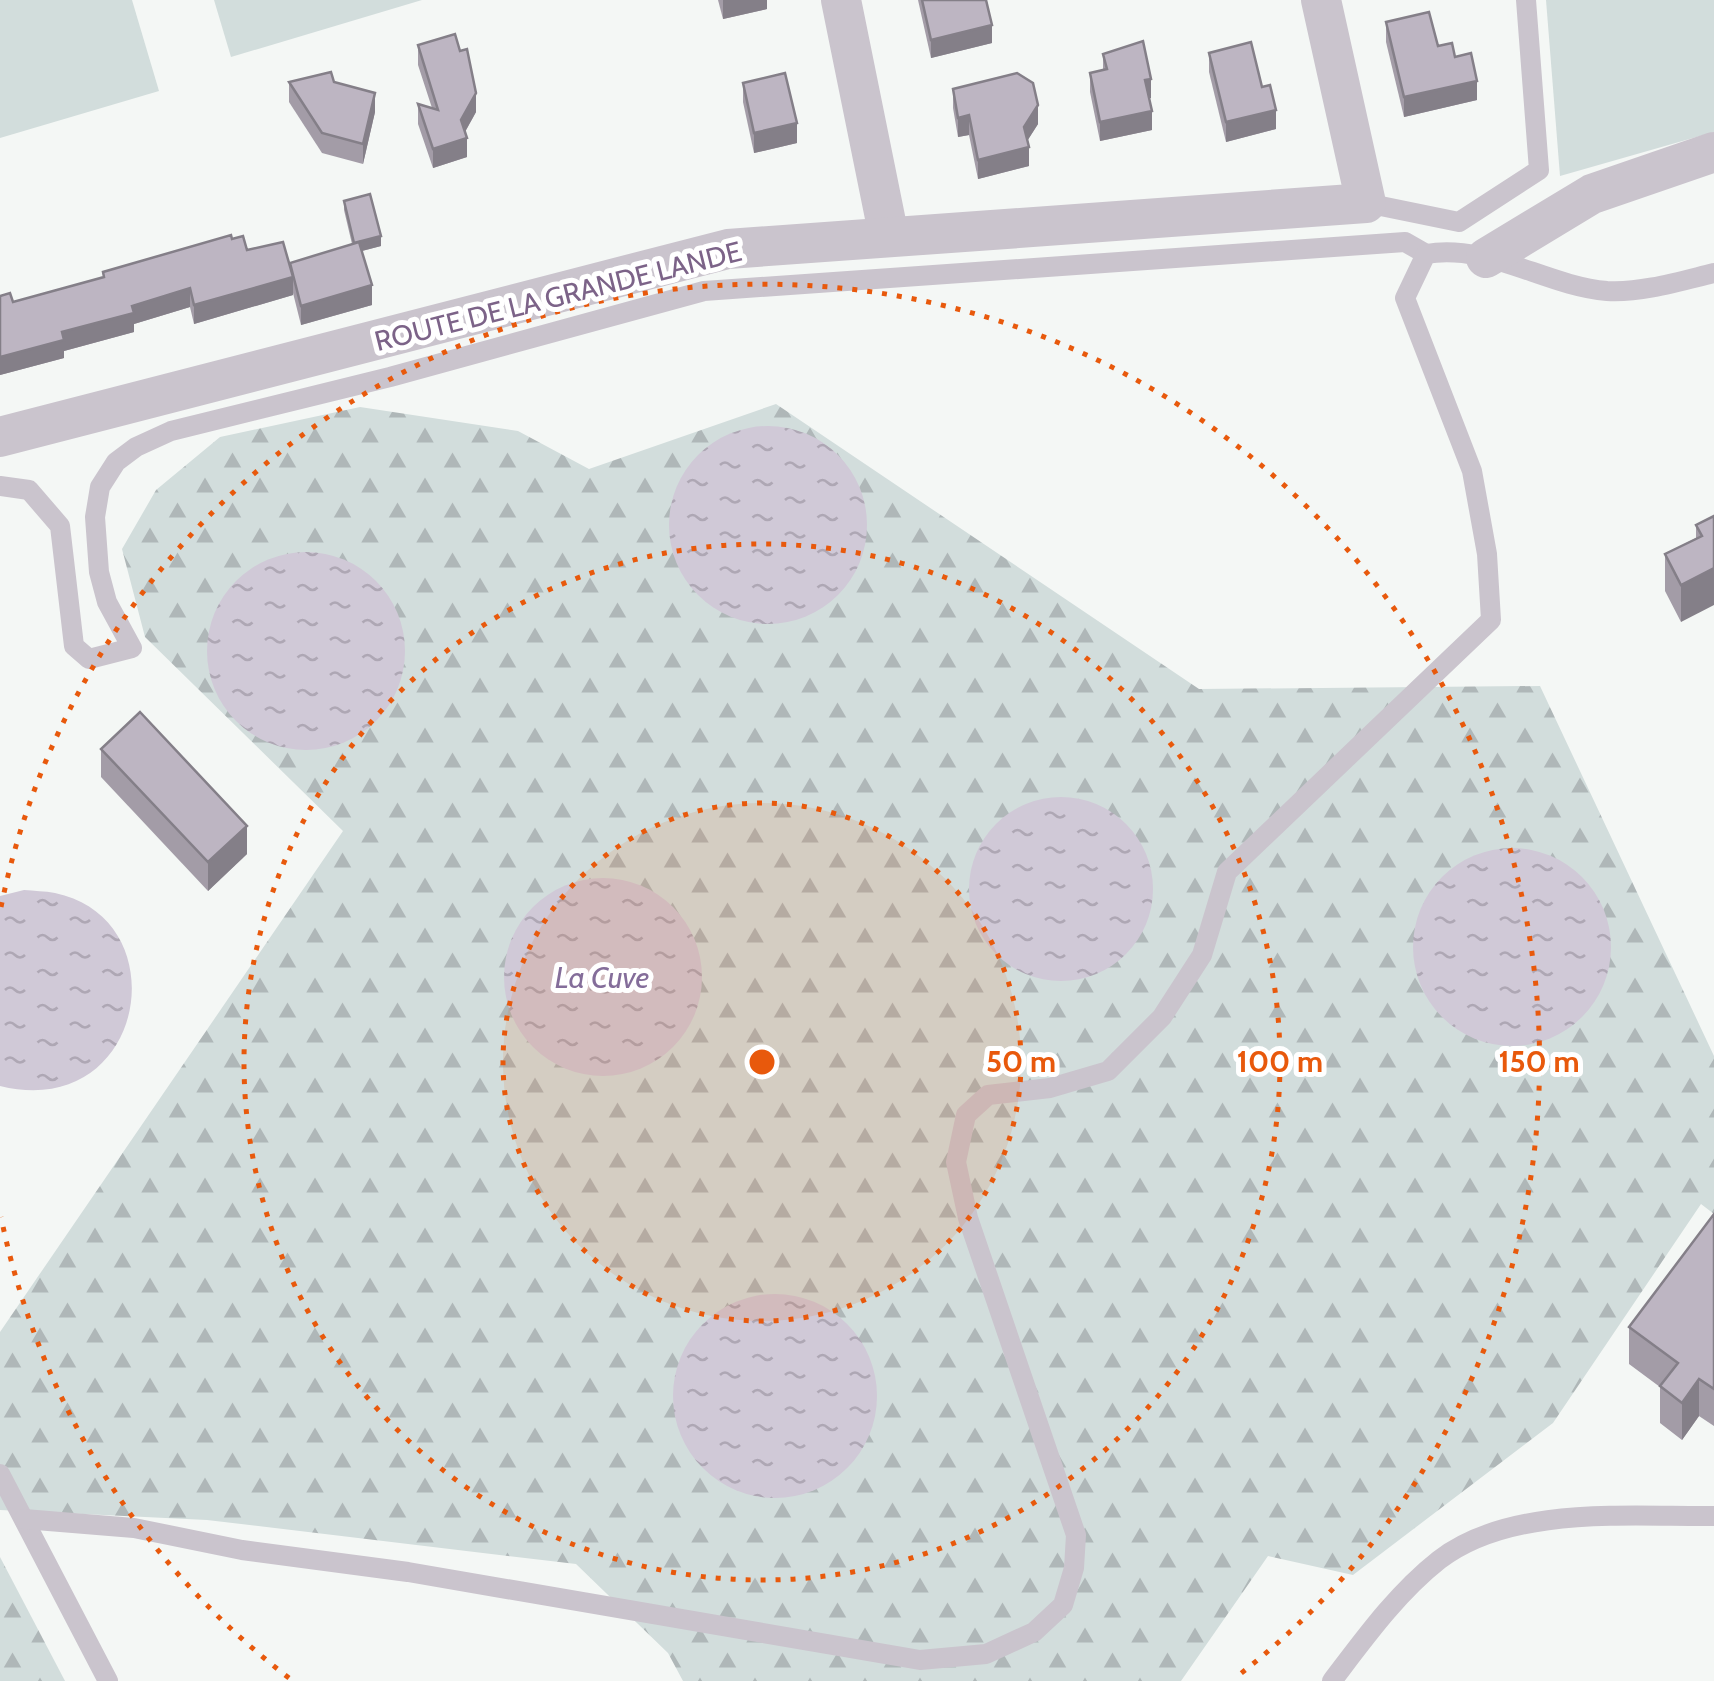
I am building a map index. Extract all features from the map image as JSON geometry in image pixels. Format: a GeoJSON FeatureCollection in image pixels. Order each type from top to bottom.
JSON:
{"type":"FeatureCollection","features":[{"type":"Feature","properties":{"kind":"street"},"geometry":{"type":"LineString","coordinates":[[841,0],[889,237]]}},
{"type":"Feature","properties":{"kind":"street"},"geometry":{"type":"LineString","coordinates":[[1321,0],[1366,204]]}},
{"type":"Feature","properties":{"kind":"street"},"geometry":{"type":"LineString","coordinates":[[1486,258],[1592,194],[1714,152]]}},
{"type":"Feature","properties":{"kind":"street","name":"ROUTE DE LA GRANDE LANDE"},"geometry":{"type":"LineString","coordinates":[[0,437],[728,250],[1366,204]]}},
{"type":"Feature","properties":{"kind":"lane"},"geometry":{"type":"LineString","coordinates":[[1366,204],[1459,222],[1540,170],[1526,0]]}},
{"type":"Feature","properties":{"kind":"lane"},"geometry":{"type":"LineString","coordinates":[[0,486],[29,490],[60,526],[74,646],[89,659],[132,648],[107,602],[99,572],[95,517],[100,487],[116,462],[136,447],[171,431],[390,377],[704,291],[1406,242],[1426,254],[1446,251],[1486,258],[1608,291],[1662,285],[1714,273]]}},
{"type":"Feature","properties":{"kind":"lane"},"geometry":{"type":"LineString","coordinates":[[24,1519],[134,1528],[242,1550],[408,1572],[920,1660],[986,1654],[1034,1632],[1063,1605],[1074,1568],[1076,1536],[968,1218],[956,1162],[966,1116],[988,1095],[1050,1088],[1108,1071],[1162,1017],[1202,956],[1226,872],[1491,620],[1487,554],[1472,470],[1404,298],[1426,254]]}},
{"type":"Feature","properties":{"kind":"lane"},"geometry":{"type":"LineString","coordinates":[[0,1474],[108,1681]]}},
{"type":"Feature","properties":{"kind":"lane"},"geometry":{"type":"LineString","coordinates":[[1332,1681],[1403,1594],[1440,1559],[1481,1536],[1576,1518],[1714,1516]]}},
{"type":"Feature","properties":{"kind":"green space"},"geometry":{"type":"Polygon","coordinates":[[[0,0],[132,0],[159,91],[0,138],[0,0]]]}},
{"type":"Feature","properties":{"kind":"green space"},"geometry":{"type":"Polygon","coordinates":[[[214,0],[422,0],[231,57],[214,0]]]}},
{"type":"Feature","properties":{"kind":"green space"},"geometry":{"type":"Polygon","coordinates":[[[1546,0],[1714,0],[1714,132],[1560,176],[1546,0]]]}},
{"type":"Feature","properties":{"kind":"green space"},"geometry":{"type":"Polygon","coordinates":[[[776,404],[1199,689],[1540,686],[1714,1056],[1714,1214],[1701,1204],[1553,1423],[1353,1575],[1268,1556],[1181,1681],[683,1681],[668,1653],[576,1564],[207,1520],[0,1510],[0,1332],[343,831],[145,637],[122,549],[156,490],[220,437],[360,407],[518,431],[589,469],[776,404]]]}},
{"type":"Feature","properties":{"kind":"green space"},"geometry":{"type":"Polygon","coordinates":[[[0,1557],[65,1681],[0,1681],[0,1557]]]}},
{"type":"Feature","properties":{"kind":"water"},"geometry":{"type":"Polygon","coordinates":[[[768,426],[806,434],[838,455],[859,487],[867,525],[859,563],[838,595],[806,616],[768,624],[730,616],[698,595],[677,563],[669,525],[677,487],[698,455],[730,434],[768,426]]]}},
{"type":"Feature","properties":{"kind":"water"},"geometry":{"type":"Polygon","coordinates":[[[306,552],[344,560],[376,581],[397,613],[405,651],[397,689],[376,721],[344,742],[306,750],[268,742],[236,721],[215,689],[207,651],[215,613],[236,581],[268,560],[306,552]]]}},
{"type":"Feature","properties":{"kind":"water"},"geometry":{"type":"Polygon","coordinates":[[[1061,797],[1096,804],[1126,824],[1146,854],[1153,889],[1146,924],[1126,954],[1096,974],[1061,981],[1026,974],[996,954],[976,924],[969,889],[976,854],[996,824],[1026,804],[1061,797]]]}},
{"type":"Feature","properties":{"kind":"water"},"geometry":{"type":"Polygon","coordinates":[[[1512,848],[1550,856],[1582,877],[1603,909],[1611,947],[1603,985],[1582,1017],[1550,1038],[1512,1046],[1474,1038],[1442,1017],[1421,985],[1413,947],[1421,909],[1442,877],[1474,856],[1512,848]]]}},
{"type":"Feature","properties":{"kind":"water","name":"La Cuve"},"geometry":{"type":"Polygon","coordinates":[[[603,878],[641,886],[673,907],[694,939],[702,977],[694,1015],[673,1047],[641,1068],[603,1076],[565,1068],[533,1047],[512,1015],[504,977],[512,939],[533,907],[565,886],[603,878]]]}},
{"type":"Feature","properties":{"kind":"water"},"geometry":{"type":"Polygon","coordinates":[[[24,890],[55,893],[95,910],[120,939],[131,975],[129,1013],[115,1048],[88,1075],[49,1089],[0,1086],[0,896],[24,890]]]}},
{"type":"Feature","properties":{"kind":"water"},"geometry":{"type":"Polygon","coordinates":[[[775,1294],[814,1302],[847,1324],[869,1357],[877,1396],[869,1435],[847,1468],[814,1490],[775,1498],[736,1490],[703,1468],[681,1435],[673,1396],[681,1357],[703,1324],[736,1302],[775,1294]]]}},
{"type":"Feature","properties":{"kind":"building"},"geometry":{"type":"Polygon","coordinates":[[[922,0],[986,0],[992,25],[931,40],[922,0]]]}},
{"type":"Feature","properties":{"kind":"building"},"geometry":{"type":"Polygon","coordinates":[[[1429,12],[1438,46],[1452,43],[1455,57],[1471,53],[1477,81],[1404,97],[1386,22],[1429,12]]]}},
{"type":"Feature","properties":{"kind":"building"},"geometry":{"type":"Polygon","coordinates":[[[455,34],[460,51],[467,49],[476,93],[461,120],[467,138],[433,149],[418,104],[438,110],[418,45],[455,34]]]}},
{"type":"Feature","properties":{"kind":"building"},"geometry":{"type":"Polygon","coordinates":[[[1143,41],[1151,79],[1145,80],[1152,111],[1100,122],[1090,73],[1107,69],[1103,54],[1143,41]]]}},
{"type":"Feature","properties":{"kind":"building"},"geometry":{"type":"Polygon","coordinates":[[[1251,42],[1262,87],[1270,85],[1276,110],[1226,122],[1209,53],[1251,42]]]}},
{"type":"Feature","properties":{"kind":"building"},"geometry":{"type":"Polygon","coordinates":[[[331,72],[334,82],[375,93],[363,144],[322,133],[289,82],[331,72]]]}},
{"type":"Feature","properties":{"kind":"building"},"geometry":{"type":"Polygon","coordinates":[[[785,73],[797,123],[754,133],[743,83],[785,73]]]}},
{"type":"Feature","properties":{"kind":"building"},"geometry":{"type":"Polygon","coordinates":[[[1017,73],[1033,83],[1038,105],[1024,127],[1029,147],[978,160],[969,115],[958,118],[953,89],[1017,73]]]}},
{"type":"Feature","properties":{"kind":"building"},"geometry":{"type":"Polygon","coordinates":[[[370,194],[381,236],[354,243],[344,201],[370,194]]]}},
{"type":"Feature","properties":{"kind":"building"},"geometry":{"type":"Polygon","coordinates":[[[231,235],[232,239],[243,236],[247,250],[283,242],[293,277],[194,305],[190,288],[132,306],[134,313],[62,332],[64,340],[0,357],[0,296],[10,293],[13,302],[231,235]]]}},
{"type":"Feature","properties":{"kind":"building"},"geometry":{"type":"Polygon","coordinates":[[[359,242],[372,285],[301,306],[290,263],[359,242]]]}},
{"type":"Feature","properties":{"kind":"building"},"geometry":{"type":"Polygon","coordinates":[[[1714,516],[1714,568],[1681,585],[1665,554],[1702,536],[1696,525],[1714,516]]]}},
{"type":"Feature","properties":{"kind":"building"},"geometry":{"type":"Polygon","coordinates":[[[140,712],[247,826],[208,862],[101,749],[140,712]]]}},
{"type":"Feature","properties":{"kind":"building"},"geometry":{"type":"Polygon","coordinates":[[[1714,1214],[1714,1389],[1699,1379],[1682,1403],[1660,1386],[1678,1363],[1629,1327],[1714,1214]]]}}]}
